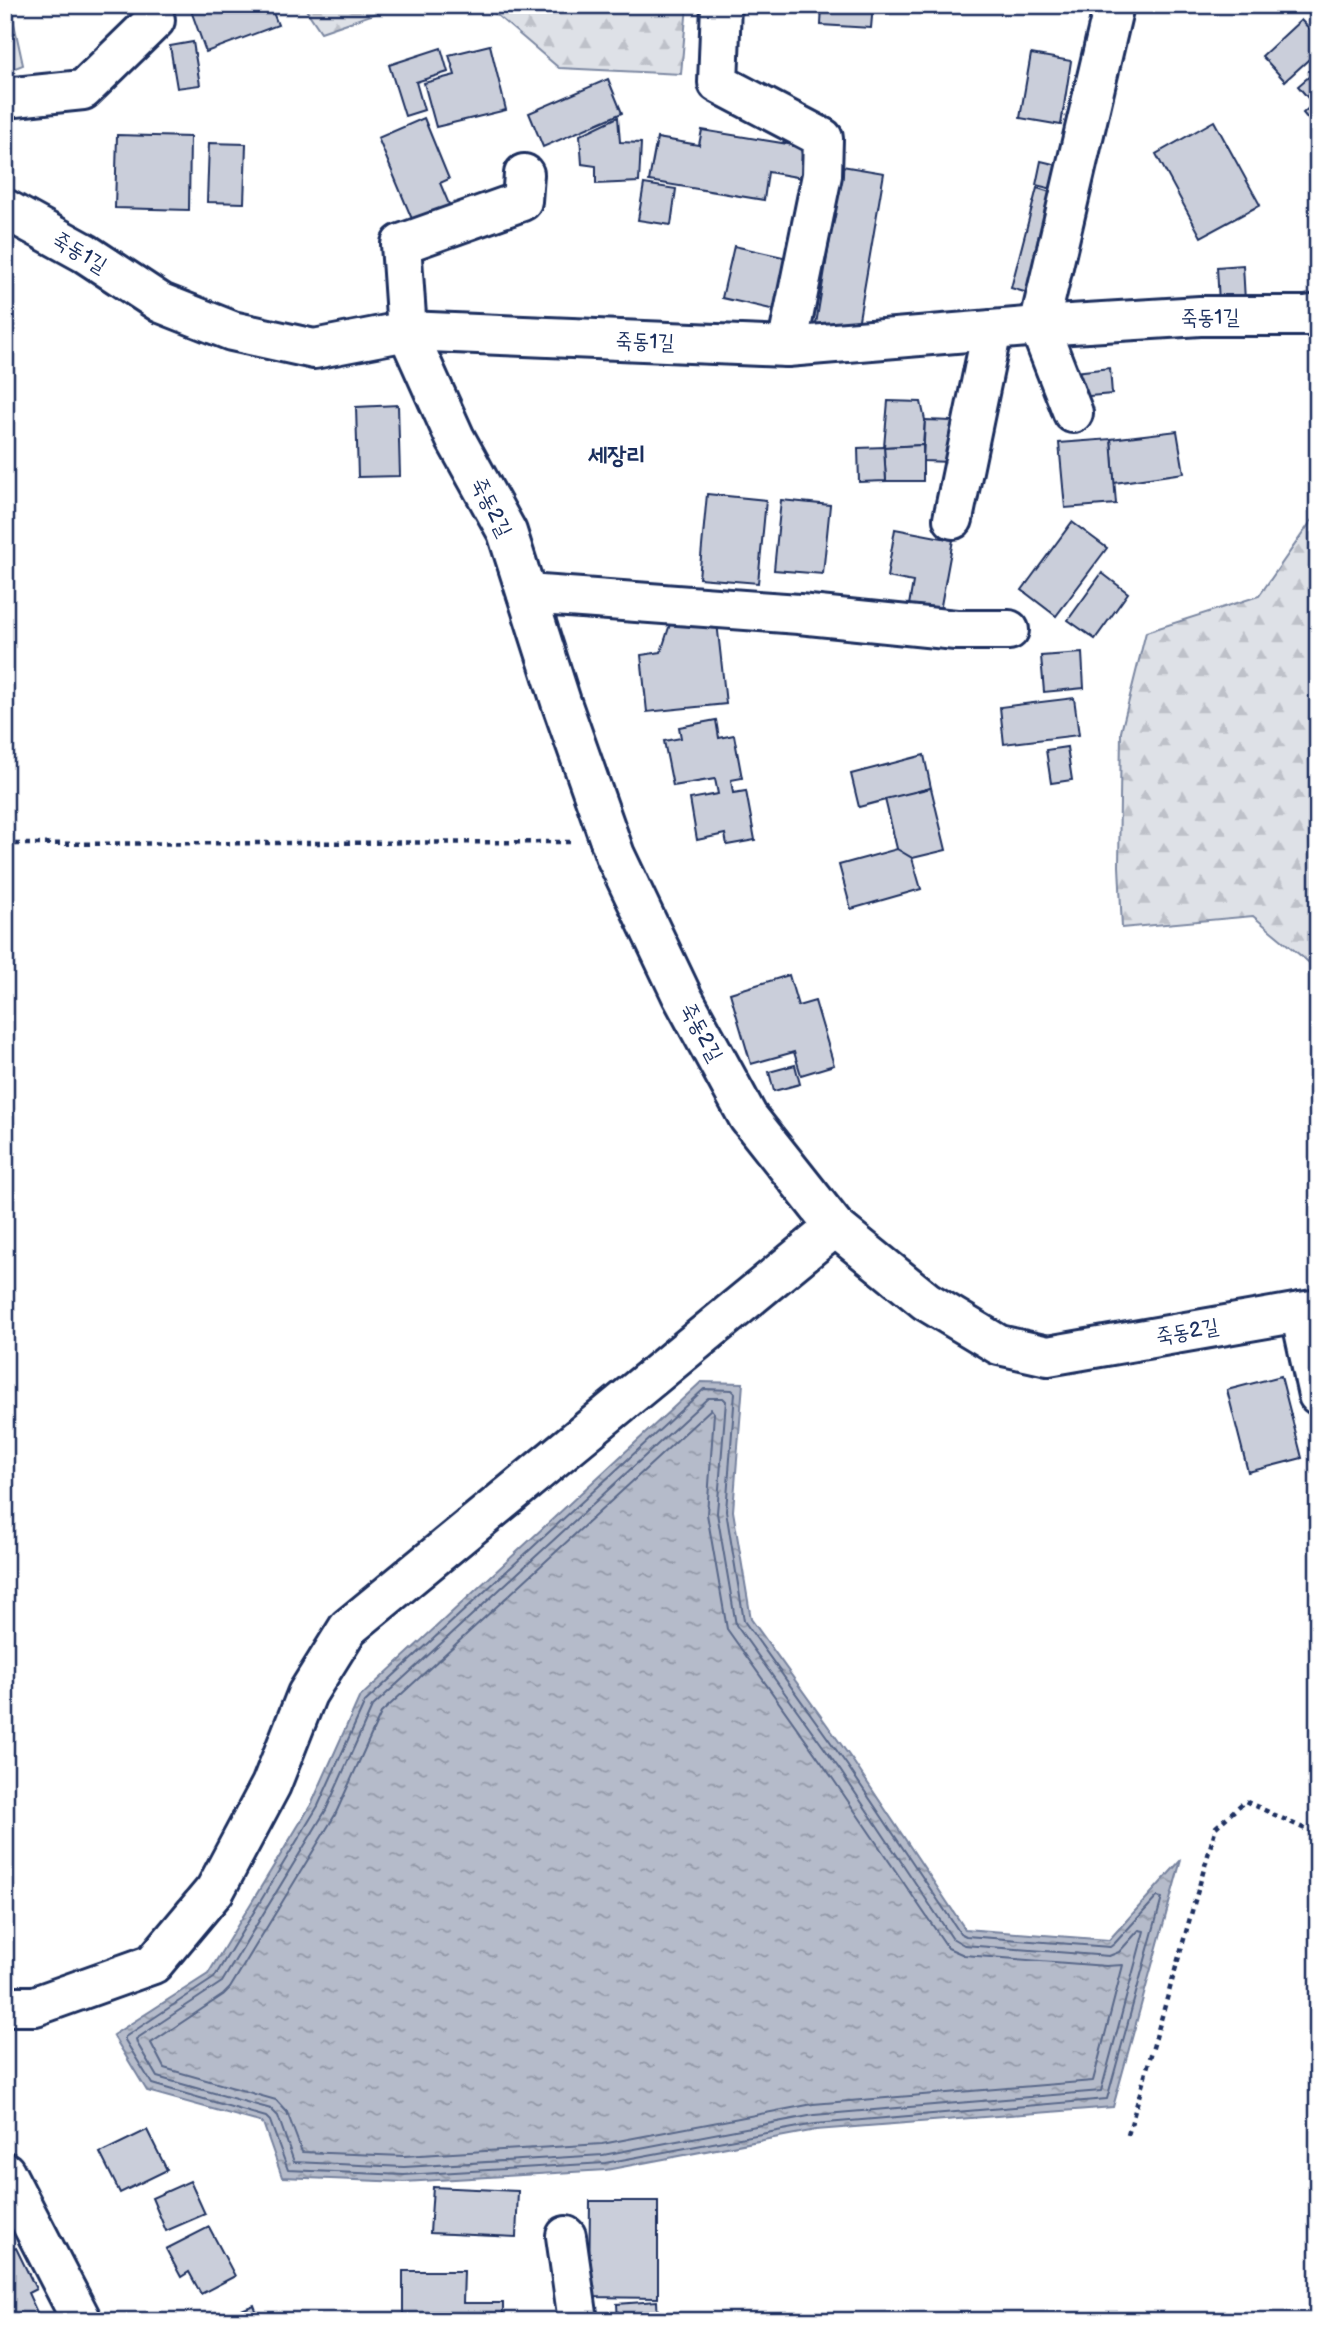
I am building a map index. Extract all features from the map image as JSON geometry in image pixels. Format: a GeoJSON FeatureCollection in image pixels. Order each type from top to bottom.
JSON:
{"type":"FeatureCollection","features":[{"type":"Feature","properties":{"kind":"street"},"geometry":{"type":"LineString","coordinates":[[721,5],[718,83],[823,138],[822,175],[788,347]]}},
{"type":"Feature","properties":{"kind":"street"},"geometry":{"type":"LineString","coordinates":[[1073,413],[1039,326],[1114,5]]}},
{"type":"Feature","properties":{"kind":"street"},"geometry":{"type":"LineString","coordinates":[[5,98],[83,90],[155,20]]}},
{"type":"Feature","properties":{"kind":"street"},"geometry":{"type":"LineString","coordinates":[[407,331],[401,244],[522,201],[524,174]]}},
{"type":"Feature","properties":{"kind":"street","name":"죽동1길"},"geometry":{"type":"LineString","coordinates":[[5,209],[85,253],[161,303],[232,331],[314,349],[407,331],[788,347],[1039,326],[1200,316],[1318,314]]}},
{"type":"Feature","properties":{"kind":"street"},"geometry":{"type":"LineString","coordinates":[[953,519],[992,330]]}},
{"type":"Feature","properties":{"kind":"street","name":"죽동2길"},"geometry":{"type":"LineString","coordinates":[[407,331],[455,438],[507,532],[561,702],[610,842],[682,996],[748,1117],[835,1227],[926,1301],[999,1345],[1048,1356],[1309,1310]]}},
{"type":"Feature","properties":{"kind":"street"},"geometry":{"type":"LineString","coordinates":[[527,594],[799,614],[956,630],[1009,630]]}},
{"type":"Feature","properties":{"kind":"street"},"geometry":{"type":"LineString","coordinates":[[5,2006],[35,2006],[153,1964],[215,1890],[271,1785],[307,1694],[348,1628],[835,1227]]}},
{"type":"Feature","properties":{"kind":"street"},"geometry":{"type":"LineString","coordinates":[[1309,1310],[1318,1395]]}},
{"type":"Feature","properties":{"kind":"street"},"geometry":{"type":"LineString","coordinates":[[5,2172],[82,2321]]}},
{"type":"Feature","properties":{"kind":"street"},"geometry":{"type":"LineString","coordinates":[[566,2236],[578,2321]]}},
{"type":"Feature","properties":{"kind":"path"},"geometry":{"type":"LineString","coordinates":[[5,844],[610,842]]}},
{"type":"Feature","properties":{"kind":"path"},"geometry":{"type":"LineString","coordinates":[[1128,2135],[1216,1827],[1245,1801],[1318,1835]]}},
{"type":"Feature","properties":{"kind":"green space"},"geometry":{"type":"Polygon","coordinates":[[[5,5],[10,5],[23,65],[5,72],[5,5]]]}},
{"type":"Feature","properties":{"kind":"green space"},"geometry":{"type":"Polygon","coordinates":[[[303,5],[400,5],[321,32],[303,5]]]}},
{"type":"Feature","properties":{"kind":"green space"},"geometry":{"type":"Polygon","coordinates":[[[485,5],[687,5],[681,74],[559,68],[485,5]]]}},
{"type":"Feature","properties":{"kind":"green space"},"geometry":{"type":"Polygon","coordinates":[[[1318,519],[1318,970],[1253,916],[1122,928],[1119,866],[1121,732],[1146,632],[1259,596],[1312,520],[1318,519]]]}},
{"type":"Feature","properties":{"kind":"water"},"geometry":{"type":"Polygon","coordinates":[[[701,1382],[743,1383],[733,1511],[751,1619],[853,1761],[965,1929],[1109,1940],[1181,1860],[1113,2107],[816,2130],[606,2170],[404,2182],[282,2177],[263,2123],[147,2091],[113,2035],[208,1974],[312,1803],[359,1698],[701,1382]]]}},
{"type":"Feature","properties":{"kind":"building"},"geometry":{"type":"Polygon","coordinates":[[[189,5],[270,5],[278,25],[206,52],[189,5]]]}},
{"type":"Feature","properties":{"kind":"building"},"geometry":{"type":"Polygon","coordinates":[[[822,5],[873,5],[871,28],[821,25],[822,5]]]}},
{"type":"Feature","properties":{"kind":"building"},"geometry":{"type":"Polygon","coordinates":[[[1301,20],[1318,38],[1318,51],[1285,81],[1262,56],[1301,20]]]}},
{"type":"Feature","properties":{"kind":"building"},"geometry":{"type":"Polygon","coordinates":[[[193,42],[200,85],[177,88],[170,46],[193,42]]]}},
{"type":"Feature","properties":{"kind":"building"},"geometry":{"type":"Polygon","coordinates":[[[490,45],[506,110],[436,127],[424,83],[455,75],[449,55],[490,45]]]}},
{"type":"Feature","properties":{"kind":"building"},"geometry":{"type":"Polygon","coordinates":[[[441,48],[448,72],[416,82],[424,110],[405,116],[389,65],[441,48]]]}},
{"type":"Feature","properties":{"kind":"building"},"geometry":{"type":"Polygon","coordinates":[[[1031,54],[1071,61],[1061,125],[1020,118],[1031,54]]]}},
{"type":"Feature","properties":{"kind":"building"},"geometry":{"type":"Polygon","coordinates":[[[1318,69],[1318,131],[1303,113],[1313,104],[1298,86],[1318,69]]]}},
{"type":"Feature","properties":{"kind":"building"},"geometry":{"type":"Polygon","coordinates":[[[608,79],[622,113],[543,147],[529,113],[608,79]]]}},
{"type":"Feature","properties":{"kind":"building"},"geometry":{"type":"Polygon","coordinates":[[[618,117],[620,142],[641,143],[639,182],[596,184],[596,166],[582,164],[580,135],[618,117]]]}},
{"type":"Feature","properties":{"kind":"building"},"geometry":{"type":"Polygon","coordinates":[[[424,118],[449,179],[440,183],[451,209],[414,224],[378,138],[424,118]]]}},
{"type":"Feature","properties":{"kind":"building"},"geometry":{"type":"Polygon","coordinates":[[[1214,121],[1260,205],[1201,237],[1156,154],[1214,121]]]}},
{"type":"Feature","properties":{"kind":"building"},"geometry":{"type":"Polygon","coordinates":[[[702,130],[800,146],[808,179],[768,172],[764,200],[649,181],[657,138],[699,145],[702,130]]]}},
{"type":"Feature","properties":{"kind":"building"},"geometry":{"type":"Polygon","coordinates":[[[117,135],[190,137],[189,210],[115,208],[117,135]]]}},
{"type":"Feature","properties":{"kind":"building"},"geometry":{"type":"Polygon","coordinates":[[[209,143],[246,144],[244,203],[207,202],[209,143]]]}},
{"type":"Feature","properties":{"kind":"building"},"geometry":{"type":"Polygon","coordinates":[[[1041,161],[1066,167],[1061,191],[1036,185],[1041,161]]]}},
{"type":"Feature","properties":{"kind":"building"},"geometry":{"type":"Polygon","coordinates":[[[842,166],[884,173],[857,331],[816,324],[842,166]]]}},
{"type":"Feature","properties":{"kind":"building"},"geometry":{"type":"Polygon","coordinates":[[[644,184],[676,189],[671,225],[638,220],[644,184]]]}},
{"type":"Feature","properties":{"kind":"building"},"geometry":{"type":"Polygon","coordinates":[[[1037,188],[1057,194],[1031,294],[1011,288],[1037,188]]]}},
{"type":"Feature","properties":{"kind":"building"},"geometry":{"type":"Polygon","coordinates":[[[734,246],[792,259],[780,311],[722,298],[734,246]]]}},
{"type":"Feature","properties":{"kind":"building"},"geometry":{"type":"Polygon","coordinates":[[[1243,265],[1245,301],[1219,303],[1217,267],[1243,265]]]}},
{"type":"Feature","properties":{"kind":"building"},"geometry":{"type":"Polygon","coordinates":[[[1110,368],[1112,394],[1078,397],[1075,372],[1110,368]]]}},
{"type":"Feature","properties":{"kind":"building"},"geometry":{"type":"Polygon","coordinates":[[[888,401],[921,402],[925,420],[923,445],[884,447],[888,401]]]}},
{"type":"Feature","properties":{"kind":"building"},"geometry":{"type":"Polygon","coordinates":[[[398,405],[400,476],[358,477],[356,407],[398,405]]]}},
{"type":"Feature","properties":{"kind":"building"},"geometry":{"type":"Polygon","coordinates":[[[925,420],[952,421],[950,462],[923,461],[925,420]]]}},
{"type":"Feature","properties":{"kind":"building"},"geometry":{"type":"Polygon","coordinates":[[[1177,431],[1184,473],[1114,483],[1111,439],[1177,431]]]}},
{"type":"Feature","properties":{"kind":"building"},"geometry":{"type":"Polygon","coordinates":[[[1111,439],[1116,504],[1065,508],[1059,443],[1111,439]]]}},
{"type":"Feature","properties":{"kind":"building"},"geometry":{"type":"Polygon","coordinates":[[[923,445],[923,481],[886,481],[884,447],[923,445]]]}},
{"type":"Feature","properties":{"kind":"building"},"geometry":{"type":"Polygon","coordinates":[[[884,447],[886,481],[859,482],[858,448],[884,447]]]}},
{"type":"Feature","properties":{"kind":"building"},"geometry":{"type":"Polygon","coordinates":[[[707,494],[766,500],[758,583],[699,578],[707,494]]]}},
{"type":"Feature","properties":{"kind":"building"},"geometry":{"type":"Polygon","coordinates":[[[781,500],[830,505],[823,574],[774,570],[781,500]]]}},
{"type":"Feature","properties":{"kind":"building"},"geometry":{"type":"Polygon","coordinates":[[[1072,522],[1107,548],[1056,616],[1022,590],[1072,522]]]}},
{"type":"Feature","properties":{"kind":"building"},"geometry":{"type":"Polygon","coordinates":[[[895,529],[953,540],[940,611],[909,605],[913,582],[887,577],[895,529]]]}},
{"type":"Feature","properties":{"kind":"building"},"geometry":{"type":"Polygon","coordinates":[[[1102,573],[1128,593],[1095,639],[1068,620],[1102,573]]]}},
{"type":"Feature","properties":{"kind":"building"},"geometry":{"type":"Polygon","coordinates":[[[716,613],[726,704],[647,712],[641,655],[661,652],[672,618],[716,613]]]}},
{"type":"Feature","properties":{"kind":"building"},"geometry":{"type":"Polygon","coordinates":[[[1082,653],[1084,688],[1044,692],[1041,656],[1082,653]]]}},
{"type":"Feature","properties":{"kind":"building"},"geometry":{"type":"Polygon","coordinates":[[[1074,698],[1079,735],[1004,744],[1000,707],[1074,698]]]}},
{"type":"Feature","properties":{"kind":"building"},"geometry":{"type":"Polygon","coordinates":[[[716,720],[719,738],[734,735],[742,778],[731,780],[733,793],[746,791],[755,840],[727,845],[725,834],[697,840],[690,799],[718,794],[715,779],[673,786],[664,741],[681,738],[679,727],[716,720]]]}},
{"type":"Feature","properties":{"kind":"building"},"geometry":{"type":"Polygon","coordinates":[[[1067,747],[1072,780],[1051,783],[1046,750],[1067,747]]]}},
{"type":"Feature","properties":{"kind":"building"},"geometry":{"type":"Polygon","coordinates":[[[924,755],[931,788],[859,807],[851,774],[924,755]]]}},
{"type":"Feature","properties":{"kind":"building"},"geometry":{"type":"Polygon","coordinates":[[[931,788],[946,850],[900,861],[885,799],[931,788]]]}},
{"type":"Feature","properties":{"kind":"building"},"geometry":{"type":"Polygon","coordinates":[[[897,849],[912,858],[921,889],[851,909],[839,865],[897,849]]]}},
{"type":"Feature","properties":{"kind":"building"},"geometry":{"type":"Polygon","coordinates":[[[789,975],[798,1006],[815,1001],[834,1065],[801,1075],[794,1052],[751,1064],[730,993],[789,975]]]}},
{"type":"Feature","properties":{"kind":"building"},"geometry":{"type":"Polygon","coordinates":[[[795,1065],[800,1084],[774,1091],[769,1072],[795,1065]]]}},
{"type":"Feature","properties":{"kind":"building"},"geometry":{"type":"Polygon","coordinates":[[[1281,1376],[1302,1458],[1248,1472],[1227,1390],[1281,1376]]]}},
{"type":"Feature","properties":{"kind":"building"},"geometry":{"type":"Polygon","coordinates":[[[147,2130],[167,2170],[120,2193],[100,2153],[147,2130]]]}},
{"type":"Feature","properties":{"kind":"building"},"geometry":{"type":"Polygon","coordinates":[[[190,2181],[205,2214],[166,2231],[152,2198],[190,2181]]]}},
{"type":"Feature","properties":{"kind":"building"},"geometry":{"type":"Polygon","coordinates":[[[433,2187],[518,2191],[516,2237],[430,2233],[433,2187]]]}},
{"type":"Feature","properties":{"kind":"building"},"geometry":{"type":"Polygon","coordinates":[[[590,2201],[658,2201],[658,2298],[589,2297],[590,2201]]]}},
{"type":"Feature","properties":{"kind":"building"},"geometry":{"type":"Polygon","coordinates":[[[209,2227],[235,2276],[201,2294],[189,2272],[181,2277],[166,2249],[209,2227]]]}},
{"type":"Feature","properties":{"kind":"building"},"geometry":{"type":"Polygon","coordinates":[[[16,2248],[36,2289],[28,2293],[41,2321],[5,2321],[5,2249],[6,2252],[16,2248]]]}},
{"type":"Feature","properties":{"kind":"building"},"geometry":{"type":"Polygon","coordinates":[[[403,2271],[464,2271],[463,2303],[503,2303],[503,2321],[403,2321],[403,2271]]]}},
{"type":"Feature","properties":{"kind":"building"},"geometry":{"type":"Polygon","coordinates":[[[657,2301],[658,2321],[618,2321],[617,2304],[657,2301]]]}},
{"type":"Feature","properties":{"kind":"building"},"geometry":{"type":"Polygon","coordinates":[[[254,2305],[260,2321],[213,2321],[254,2305]]]}},
{"type":"Feature","properties":{"kind":"district","name":"세장리"},"geometry":{"type":"Point","coordinates":[617,455]}}]}
